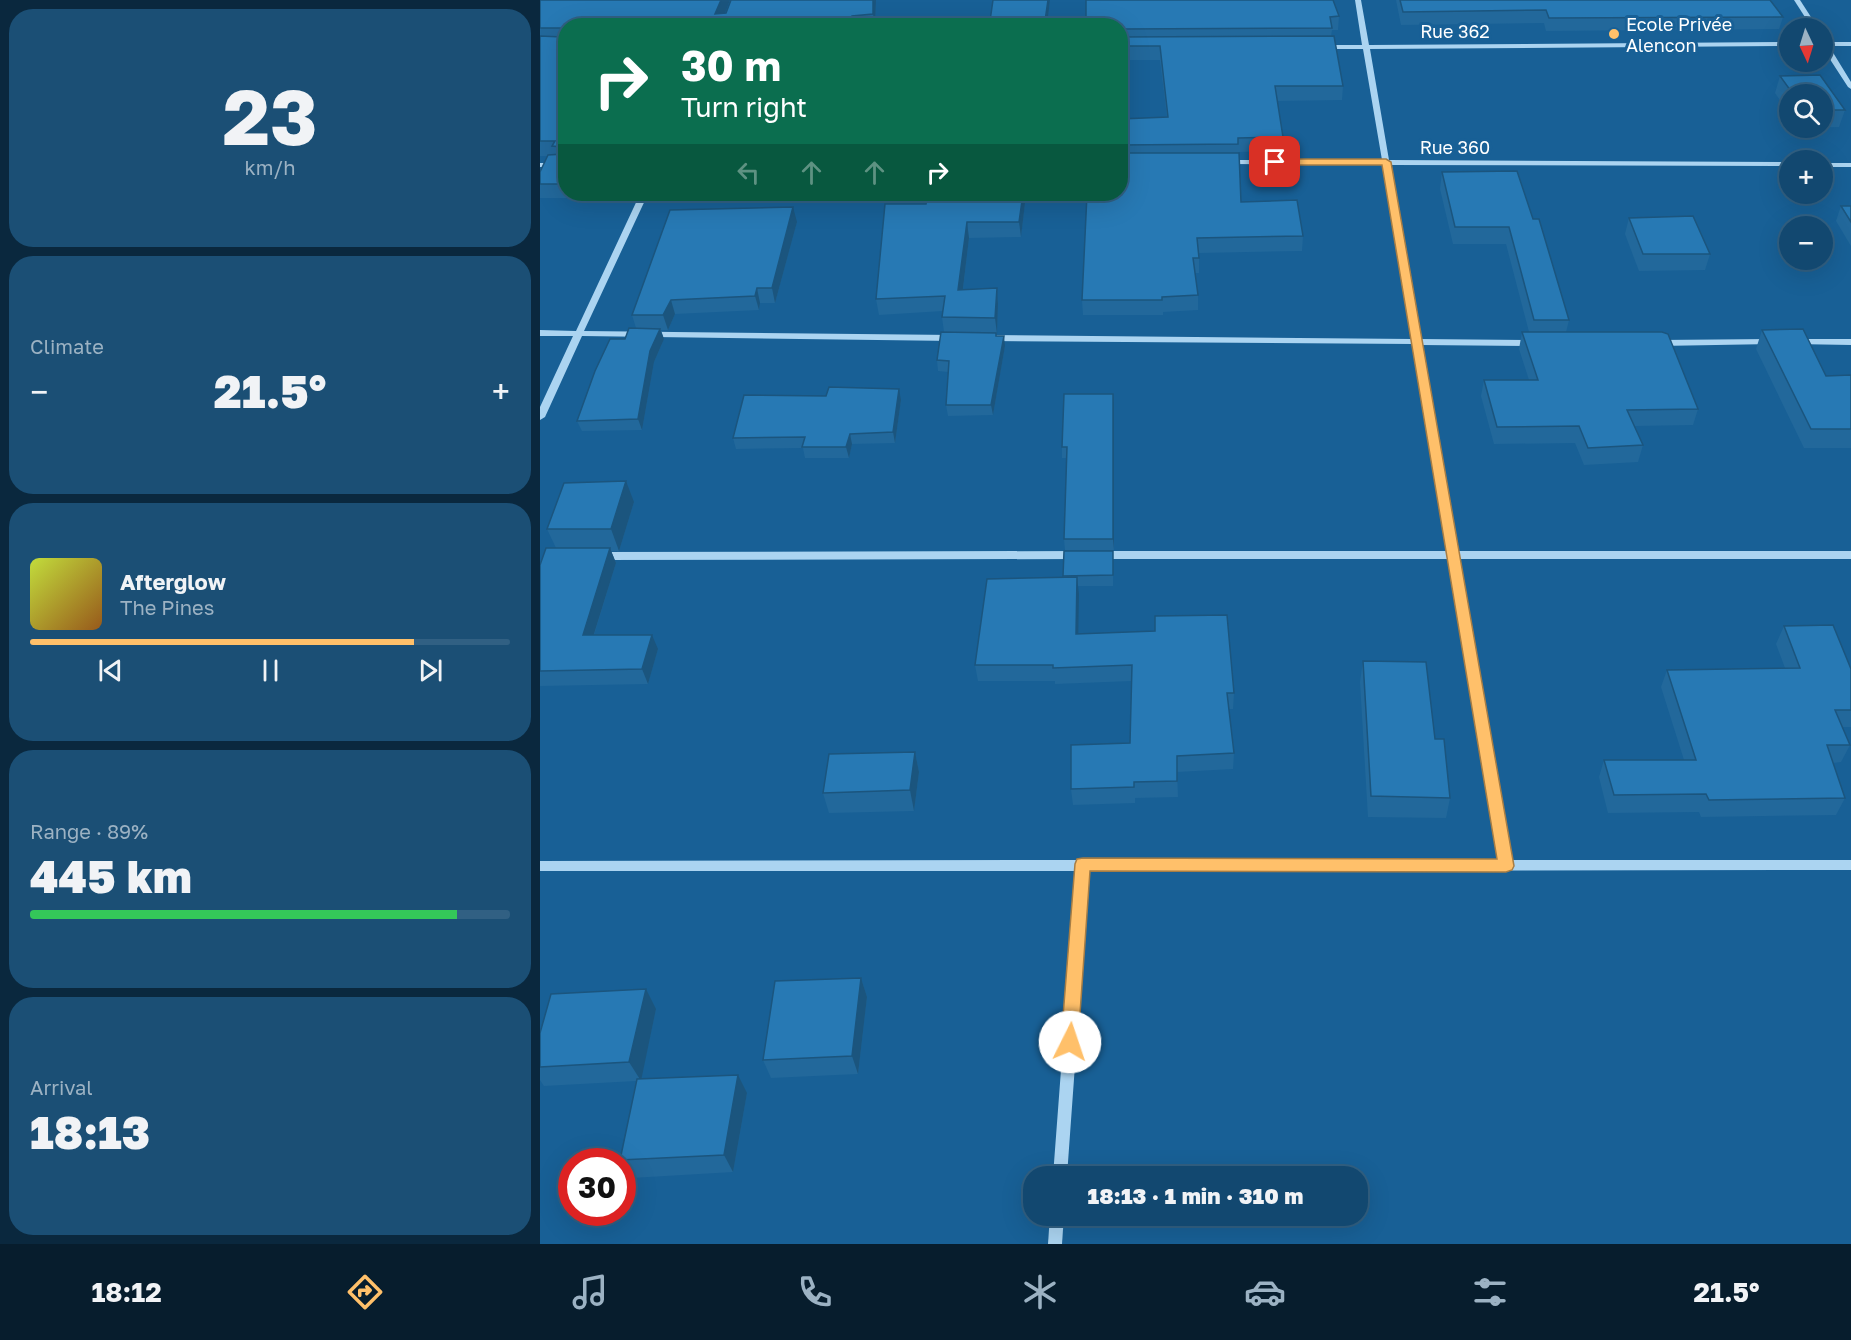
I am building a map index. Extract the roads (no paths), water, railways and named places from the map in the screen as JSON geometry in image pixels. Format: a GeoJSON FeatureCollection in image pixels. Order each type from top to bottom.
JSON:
{"type":"FeatureCollection","features":[{"type":"Feature","properties":{"kind":"street"},"geometry":{"type":"LineString","coordinates":[[1358,0],[1506,866]]}},
{"type":"Feature","properties":{"kind":"street"},"geometry":{"type":"LineString","coordinates":[[1797,0],[1809,18]]}},
{"type":"Feature","properties":{"kind":"street"},"geometry":{"type":"LineString","coordinates":[[1833,43],[1851,44]]}},
{"type":"Feature","properties":{"kind":"street","name":"Rue 362"},"geometry":{"type":"LineString","coordinates":[[1308,47],[1779,44]]}},
{"type":"Feature","properties":{"kind":"street"},"geometry":{"type":"LineString","coordinates":[[1833,59],[1851,87]]}},
{"type":"Feature","properties":{"kind":"street","name":"Rue 360"},"geometry":{"type":"LineString","coordinates":[[1213,162],[1779,164]]}},
{"type":"Feature","properties":{"kind":"street"},"geometry":{"type":"LineString","coordinates":[[540,165],[558,165]]}},
{"type":"Feature","properties":{"kind":"street"},"geometry":{"type":"LineString","coordinates":[[1833,165],[1851,165]]}},
{"type":"Feature","properties":{"kind":"street"},"geometry":{"type":"LineString","coordinates":[[540,417],[641,201]]}},
{"type":"Feature","properties":{"kind":"street"},"geometry":{"type":"LineString","coordinates":[[540,333],[962,338]]}},
{"type":"Feature","properties":{"kind":"street"},"geometry":{"type":"LineString","coordinates":[[974,338],[1417,344],[1546,343]]}},
{"type":"Feature","properties":{"kind":"street"},"geometry":{"type":"LineString","coordinates":[[1652,343],[1781,342]]}},
{"type":"Feature","properties":{"kind":"street"},"geometry":{"type":"LineString","coordinates":[[1792,342],[1851,342]]}},
{"type":"Feature","properties":{"kind":"street"},"geometry":{"type":"LineString","coordinates":[[587,556],[1851,555]]}},
{"type":"Feature","properties":{"kind":"street"},"geometry":{"type":"LineString","coordinates":[[1061,1166],[1083,864]]}},
{"type":"Feature","properties":{"kind":"street"},"geometry":{"type":"LineString","coordinates":[[540,866],[1851,865]]}},
{"type":"Feature","properties":{"kind":"street"},"geometry":{"type":"LineString","coordinates":[[1055,1244],[1056,1226]]}},
{"type":"Feature","properties":{"kind":"place","name":"Ecole Privée Alencon"},"geometry":{"type":"Point","coordinates":[1614,34]}}]}
